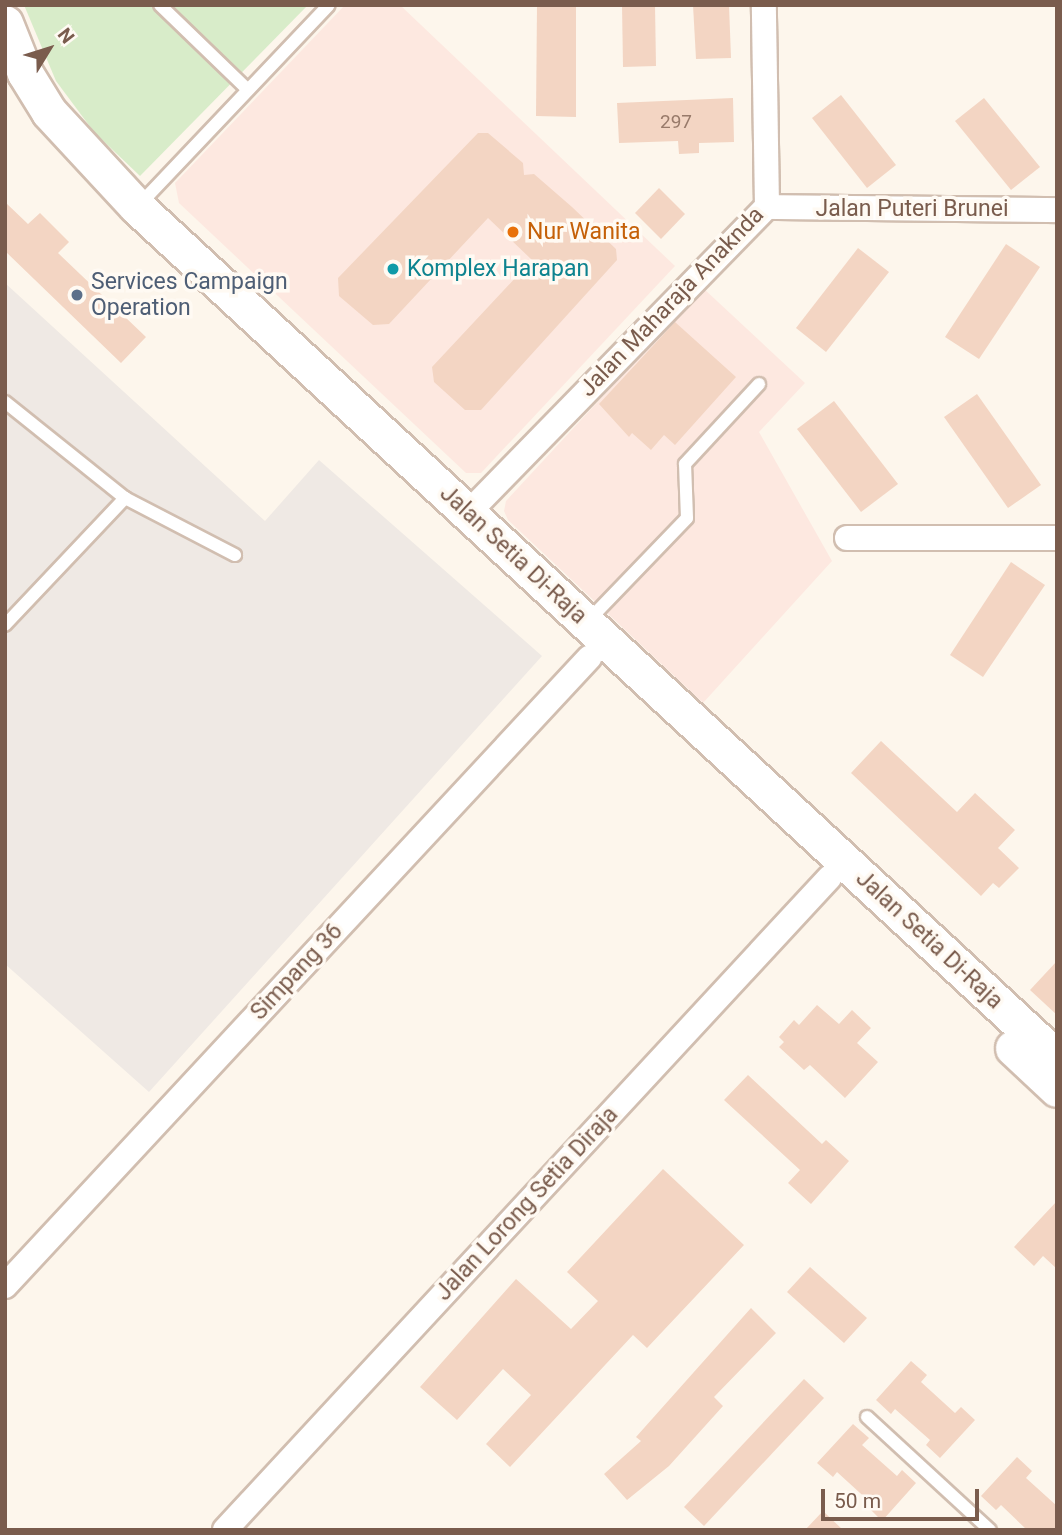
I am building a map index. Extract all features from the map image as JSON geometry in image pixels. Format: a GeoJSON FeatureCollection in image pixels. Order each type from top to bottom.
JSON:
{"type":"FeatureCollection","features":[{"type":"Feature","properties":{"kind":"main road","name":"Jalan Setia Di-Raja"},"geometry":{"type":"LineString","coordinates":[[5,23],[25,73],[49,111],[137,207],[1057,1058]]}},
{"type":"Feature","properties":{"kind":"main road","name":"Jalan Setia Di-Raja"},"geometry":{"type":"LineString","coordinates":[[5,85],[76,175],[589,658],[1057,1089]]}},
{"type":"Feature","properties":{"kind":"street","name":"Jalan Maharaja Anaknda"},"geometry":{"type":"LineString","coordinates":[[468,513],[767,207],[764,5]]}},
{"type":"Feature","properties":{"kind":"street","name":"Jalan Puteri Brunei"},"geometry":{"type":"LineString","coordinates":[[767,207],[1057,210]]}},
{"type":"Feature","properties":{"kind":"street"},"geometry":{"type":"LineString","coordinates":[[847,538],[1057,538]]}},
{"type":"Feature","properties":{"kind":"street","name":"Simpang 36"},"geometry":{"type":"LineString","coordinates":[[5,1286],[589,658]]}},
{"type":"Feature","properties":{"kind":"street","name":"Jalan Lorong Setia Diraja"},"geometry":{"type":"LineString","coordinates":[[225,1530],[829,878]]}},
{"type":"Feature","properties":{"kind":"lane"},"geometry":{"type":"LineString","coordinates":[[160,5],[248,90]]}},
{"type":"Feature","properties":{"kind":"lane"},"geometry":{"type":"LineString","coordinates":[[137,207],[329,5]]}},
{"type":"Feature","properties":{"kind":"lane"},"geometry":{"type":"LineString","coordinates":[[586,622],[687,518],[685,464],[759,384]]}},
{"type":"Feature","properties":{"kind":"lane"},"geometry":{"type":"LineString","coordinates":[[5,402],[125,498],[235,555]]}},
{"type":"Feature","properties":{"kind":"lane"},"geometry":{"type":"LineString","coordinates":[[5,625],[125,498]]}},
{"type":"Feature","properties":{"kind":"lane"},"geometry":{"type":"LineString","coordinates":[[867,1417],[990,1530]]}},
{"type":"Feature","properties":{"kind":"shaded area"},"geometry":{"type":"Polygon","coordinates":[[[345,5],[400,5],[675,266],[481,473],[466,473],[179,203],[175,183],[345,5]]]}},
{"type":"Feature","properties":{"kind":"shaded area"},"geometry":{"type":"Polygon","coordinates":[[[5,283],[265,521],[319,460],[542,656],[149,1092],[5,964],[5,283]]]}},
{"type":"Feature","properties":{"kind":"shaded area"},"geometry":{"type":"Polygon","coordinates":[[[703,288],[805,383],[759,432],[832,561],[703,703],[508,520],[504,511],[506,501],[703,288]]]}},
{"type":"Feature","properties":{"kind":"green space"},"geometry":{"type":"Polygon","coordinates":[[[24,5],[308,5],[140,176],[94,132],[56,81],[24,5]]]}},
{"type":"Feature","properties":{"kind":"building"},"geometry":{"type":"Polygon","coordinates":[[[537,5],[576,5],[576,117],[536,116],[537,5]]]}},
{"type":"Feature","properties":{"kind":"building"},"geometry":{"type":"Polygon","coordinates":[[[622,5],[655,5],[656,66],[623,67],[622,5]]]}},
{"type":"Feature","properties":{"kind":"building"},"geometry":{"type":"Polygon","coordinates":[[[693,5],[729,5],[731,58],[696,59],[693,5]]]}},
{"type":"Feature","properties":{"kind":"building"},"geometry":{"type":"Polygon","coordinates":[[[841,95],[896,165],[867,188],[812,118],[841,95]]]}},
{"type":"Feature","properties":{"kind":"building"},"geometry":{"type":"Polygon","coordinates":[[[733,98],[734,142],[699,143],[699,153],[679,154],[678,141],[619,143],[617,103],[733,98]]]}},
{"type":"Feature","properties":{"kind":"building"},"geometry":{"type":"Polygon","coordinates":[[[984,98],[1040,167],[1011,190],[955,121],[984,98]]]}},
{"type":"Feature","properties":{"kind":"building","name":"Komplex Harapan"},"geometry":{"type":"Polygon","coordinates":[[[478,133],[488,133],[523,163],[524,175],[534,174],[572,207],[616,249],[617,260],[481,410],[465,410],[434,382],[432,367],[532,260],[488,218],[389,324],[373,325],[339,296],[338,278],[478,133]]]}},
{"type":"Feature","properties":{"kind":"building"},"geometry":{"type":"Polygon","coordinates":[[[659,188],[685,214],[661,239],[635,213],[659,188]]]}},
{"type":"Feature","properties":{"kind":"building","name":"Services Campaign Operation"},"geometry":{"type":"Polygon","coordinates":[[[5,202],[28,224],[40,213],[69,242],[58,253],[146,337],[121,363],[5,251],[5,202]]]}},
{"type":"Feature","properties":{"kind":"building"},"geometry":{"type":"Polygon","coordinates":[[[1006,244],[1040,267],[979,359],[945,337],[1006,244]]]}},
{"type":"Feature","properties":{"kind":"building"},"geometry":{"type":"Polygon","coordinates":[[[858,248],[889,272],[826,352],[796,328],[858,248]]]}},
{"type":"Feature","properties":{"kind":"building"},"geometry":{"type":"Polygon","coordinates":[[[675,322],[736,377],[675,445],[664,435],[651,450],[632,433],[629,437],[599,404],[675,322]]]}},
{"type":"Feature","properties":{"kind":"building"},"geometry":{"type":"Polygon","coordinates":[[[977,394],[1041,485],[1008,508],[944,417],[977,394]]]}},
{"type":"Feature","properties":{"kind":"building"},"geometry":{"type":"Polygon","coordinates":[[[834,401],[898,484],[861,512],[797,429],[834,401]]]}},
{"type":"Feature","properties":{"kind":"building"},"geometry":{"type":"Polygon","coordinates":[[[1011,562],[1045,585],[983,677],[950,655],[1011,562]]]}},
{"type":"Feature","properties":{"kind":"building"},"geometry":{"type":"Polygon","coordinates":[[[881,741],[957,812],[975,793],[1015,830],[998,848],[1019,868],[999,888],[993,883],[981,896],[851,773],[881,741]]]}},
{"type":"Feature","properties":{"kind":"building"},"geometry":{"type":"Polygon","coordinates":[[[1057,961],[1057,1015],[1030,990],[1057,961]]]}},
{"type":"Feature","properties":{"kind":"building"},"geometry":{"type":"Polygon","coordinates":[[[817,1005],[839,1024],[852,1010],[871,1028],[857,1043],[878,1062],[845,1098],[810,1065],[804,1070],[779,1047],[784,1042],[779,1037],[794,1020],[799,1025],[817,1005]]]}},
{"type":"Feature","properties":{"kind":"building"},"geometry":{"type":"Polygon","coordinates":[[[748,1075],[822,1144],[826,1140],[849,1161],[811,1204],[788,1183],[800,1170],[724,1100],[748,1075]]]}},
{"type":"Feature","properties":{"kind":"building"},"geometry":{"type":"Polygon","coordinates":[[[663,1169],[744,1245],[647,1348],[633,1335],[510,1467],[486,1444],[531,1395],[503,1369],[457,1420],[420,1387],[516,1279],[571,1329],[598,1301],[567,1272],[663,1169]]]}},
{"type":"Feature","properties":{"kind":"building"},"geometry":{"type":"Polygon","coordinates":[[[1057,1201],[1057,1269],[1043,1256],[1034,1266],[1014,1247],[1057,1201]]]}},
{"type":"Feature","properties":{"kind":"building"},"geometry":{"type":"Polygon","coordinates":[[[810,1267],[867,1318],[844,1343],[787,1292],[810,1267]]]}},
{"type":"Feature","properties":{"kind":"building"},"geometry":{"type":"Polygon","coordinates":[[[751,1308],[776,1333],[714,1397],[723,1406],[669,1466],[627,1500],[604,1474],[641,1441],[636,1437],[751,1308]]]}},
{"type":"Feature","properties":{"kind":"building"},"geometry":{"type":"Polygon","coordinates":[[[911,1361],[927,1375],[921,1382],[955,1413],[961,1407],[975,1420],[940,1458],[926,1445],[930,1440],[895,1409],[891,1414],[876,1400],[911,1361]]]}},
{"type":"Feature","properties":{"kind":"building"},"geometry":{"type":"Polygon","coordinates":[[[804,1379],[824,1398],[704,1526],[684,1507],[804,1379]]]}},
{"type":"Feature","properties":{"kind":"building"},"geometry":{"type":"Polygon","coordinates":[[[853,1424],[869,1438],[862,1445],[897,1476],[902,1470],[916,1483],[882,1521],[868,1507],[871,1503],[837,1472],[833,1477],[817,1463],[853,1424]]]}},
{"type":"Feature","properties":{"kind":"building"},"geometry":{"type":"Polygon","coordinates":[[[1017,1457],[1032,1471],[1026,1478],[1057,1506],[1057,1530],[1027,1530],[1001,1505],[996,1510],[981,1496],[1017,1457]]]}},
{"type":"Feature","properties":{"kind":"building"},"geometry":{"type":"Polygon","coordinates":[[[823,1511],[843,1530],[805,1530],[823,1511]]]}},
{"type":"Feature","properties":{"kind":"place","name":"Nur Wanita"},"geometry":{"type":"Point","coordinates":[513,232]}},
{"type":"Feature","properties":{"kind":"place","name":"Komplex Harapan"},"geometry":{"type":"Point","coordinates":[393,269]}},
{"type":"Feature","properties":{"kind":"place","name":"Services Campaign Operation"},"geometry":{"type":"Point","coordinates":[77,295]}}]}
